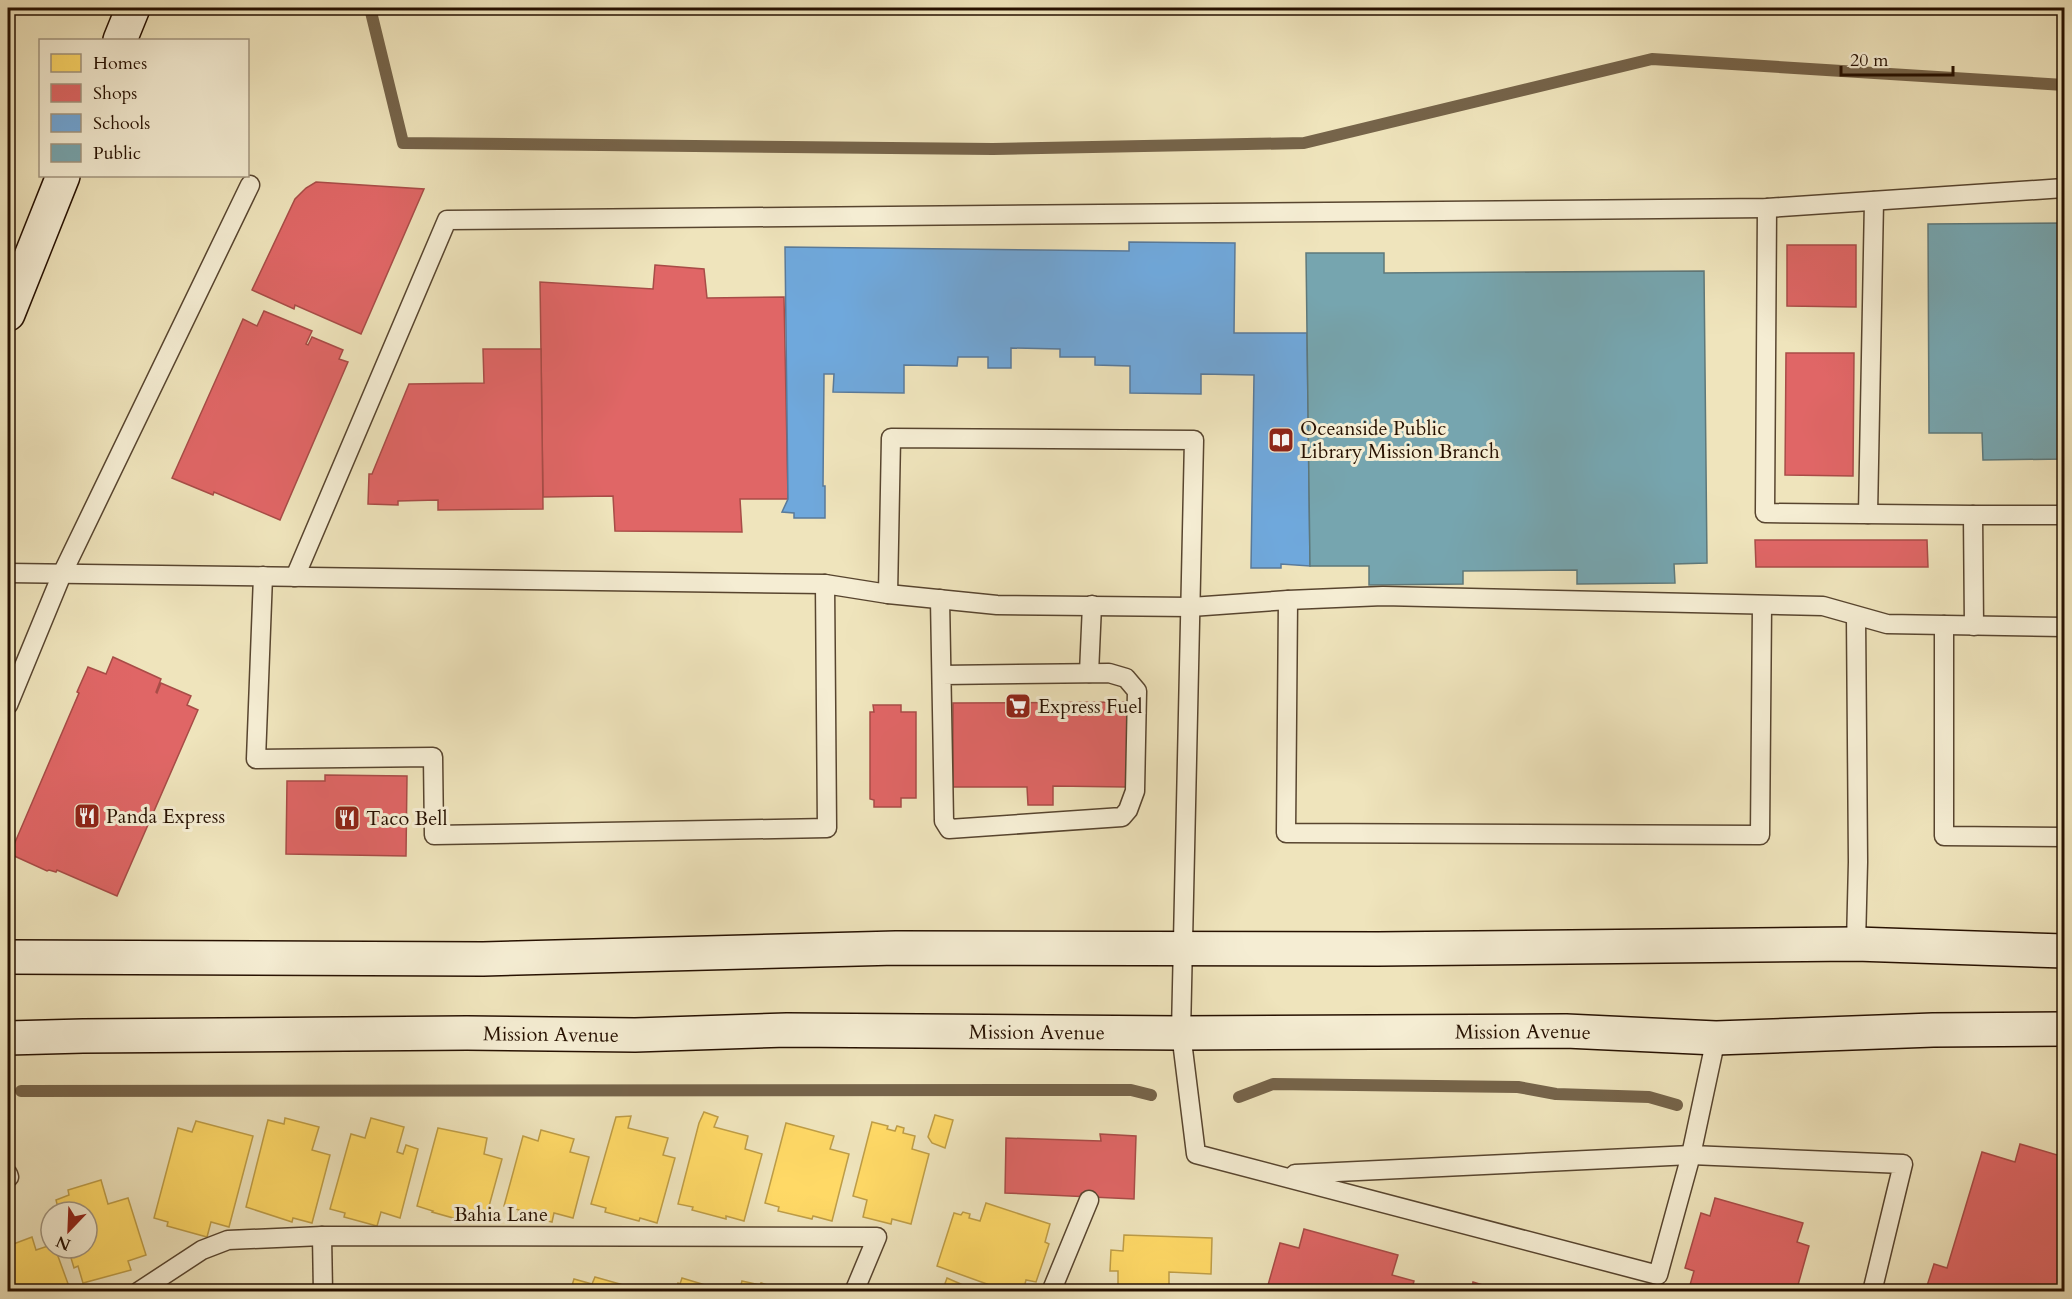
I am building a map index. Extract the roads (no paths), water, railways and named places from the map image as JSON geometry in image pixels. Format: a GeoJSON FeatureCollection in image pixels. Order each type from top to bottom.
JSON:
{"type":"FeatureCollection","features":[{"type":"Feature","properties":{"kind":"main road"},"geometry":{"type":"LineString","coordinates":[[120,39],[133,8]]}},
{"type":"Feature","properties":{"kind":"main road"},"geometry":{"type":"LineString","coordinates":[[8,314],[63,177]]}},
{"type":"Feature","properties":{"kind":"main road"},"geometry":{"type":"LineString","coordinates":[[8,957],[483,959],[896,948],[1378,949],[1856,944],[2064,951]]}},
{"type":"Feature","properties":{"kind":"main road","name":"Mission Avenue"},"geometry":{"type":"LineString","coordinates":[[8,1038],[455,1034],[636,1035],[787,1030],[1181,1033],[1566,1032],[1716,1038],[1933,1030],[2064,1029]]}},
{"type":"Feature","properties":{"kind":"lane"},"geometry":{"type":"LineString","coordinates":[[8,705],[62,574],[250,185]]}},
{"type":"Feature","properties":{"kind":"lane"},"geometry":{"type":"LineString","coordinates":[[295,577],[447,220],[1767,208],[2064,188]]}},
{"type":"Feature","properties":{"kind":"lane"},"geometry":{"type":"LineString","coordinates":[[1868,514],[1874,201]]}},
{"type":"Feature","properties":{"kind":"lane"},"geometry":{"type":"LineString","coordinates":[[1767,208],[1765,513],[2064,514]]}},
{"type":"Feature","properties":{"kind":"lane"},"geometry":{"type":"LineString","coordinates":[[888,594],[891,438],[1194,440],[1181,1033],[1196,1154],[1656,1283],[1691,1155],[1716,1038]]}},
{"type":"Feature","properties":{"kind":"lane"},"geometry":{"type":"LineString","coordinates":[[1973,515],[1974,626]]}},
{"type":"Feature","properties":{"kind":"lane"},"geometry":{"type":"LineString","coordinates":[[8,573],[825,584],[888,594],[997,605],[1191,608],[1288,600],[1383,596],[1822,606],[1887,624],[2064,627]]}},
{"type":"Feature","properties":{"kind":"lane"},"geometry":{"type":"LineString","coordinates":[[263,576],[256,759],[433,757],[434,835],[827,828],[825,584]]}},
{"type":"Feature","properties":{"kind":"lane"},"geometry":{"type":"LineString","coordinates":[[940,599],[944,821],[949,829],[1122,817],[1128,810],[1135,791],[1137,691],[1126,678],[1109,673],[942,675]]}},
{"type":"Feature","properties":{"kind":"lane"},"geometry":{"type":"LineString","coordinates":[[1288,600],[1286,833],[1760,835],[1762,606]]}},
{"type":"Feature","properties":{"kind":"lane"},"geometry":{"type":"LineString","coordinates":[[1089,673],[1092,605]]}},
{"type":"Feature","properties":{"kind":"lane"},"geometry":{"type":"LineString","coordinates":[[1856,616],[1858,862],[1856,944]]}},
{"type":"Feature","properties":{"kind":"lane"},"geometry":{"type":"LineString","coordinates":[[1944,625],[1944,836],[2064,837]]}},
{"type":"Feature","properties":{"kind":"lane"},"geometry":{"type":"LineString","coordinates":[[1277,1175],[1691,1155],[1903,1164],[1872,1292]]}},
{"type":"Feature","properties":{"kind":"lane"},"geometry":{"type":"LineString","coordinates":[[1051,1292],[1089,1200]]}},
{"type":"Feature","properties":{"kind":"lane"},"geometry":{"type":"LineString","coordinates":[[322,1236],[323,1292]]}},
{"type":"Feature","properties":{"kind":"lane","name":"Bahia Lane"},"geometry":{"type":"LineString","coordinates":[[138,1292],[202,1250],[228,1240],[322,1236],[877,1237],[854,1292]]}},
{"type":"Feature","properties":{"kind":"waterway"},"geometry":{"type":"LineString","coordinates":[[370,8],[403,143],[993,149],[1304,143],[1652,59],[2064,85]]}},
{"type":"Feature","properties":{"kind":"waterway"},"geometry":{"type":"LineString","coordinates":[[1239,1097],[1273,1084],[1518,1087],[1556,1094],[1649,1097],[1677,1105]]}},
{"type":"Feature","properties":{"kind":"waterway"},"geometry":{"type":"LineString","coordinates":[[21,1091],[1131,1090],[1151,1095]]}},
{"type":"Feature","properties":{"kind":"place","name":"Oceanside Public Library Mission Branch"},"geometry":{"type":"Point","coordinates":[1281,440]}},
{"type":"Feature","properties":{"kind":"place","name":"Express Fuel"},"geometry":{"type":"Point","coordinates":[1018,706]}},
{"type":"Feature","properties":{"kind":"place","name":"Panda Express"},"geometry":{"type":"Point","coordinates":[87,816]}},
{"type":"Feature","properties":{"kind":"place","name":"Taco Bell"},"geometry":{"type":"Point","coordinates":[347,818]}}]}
